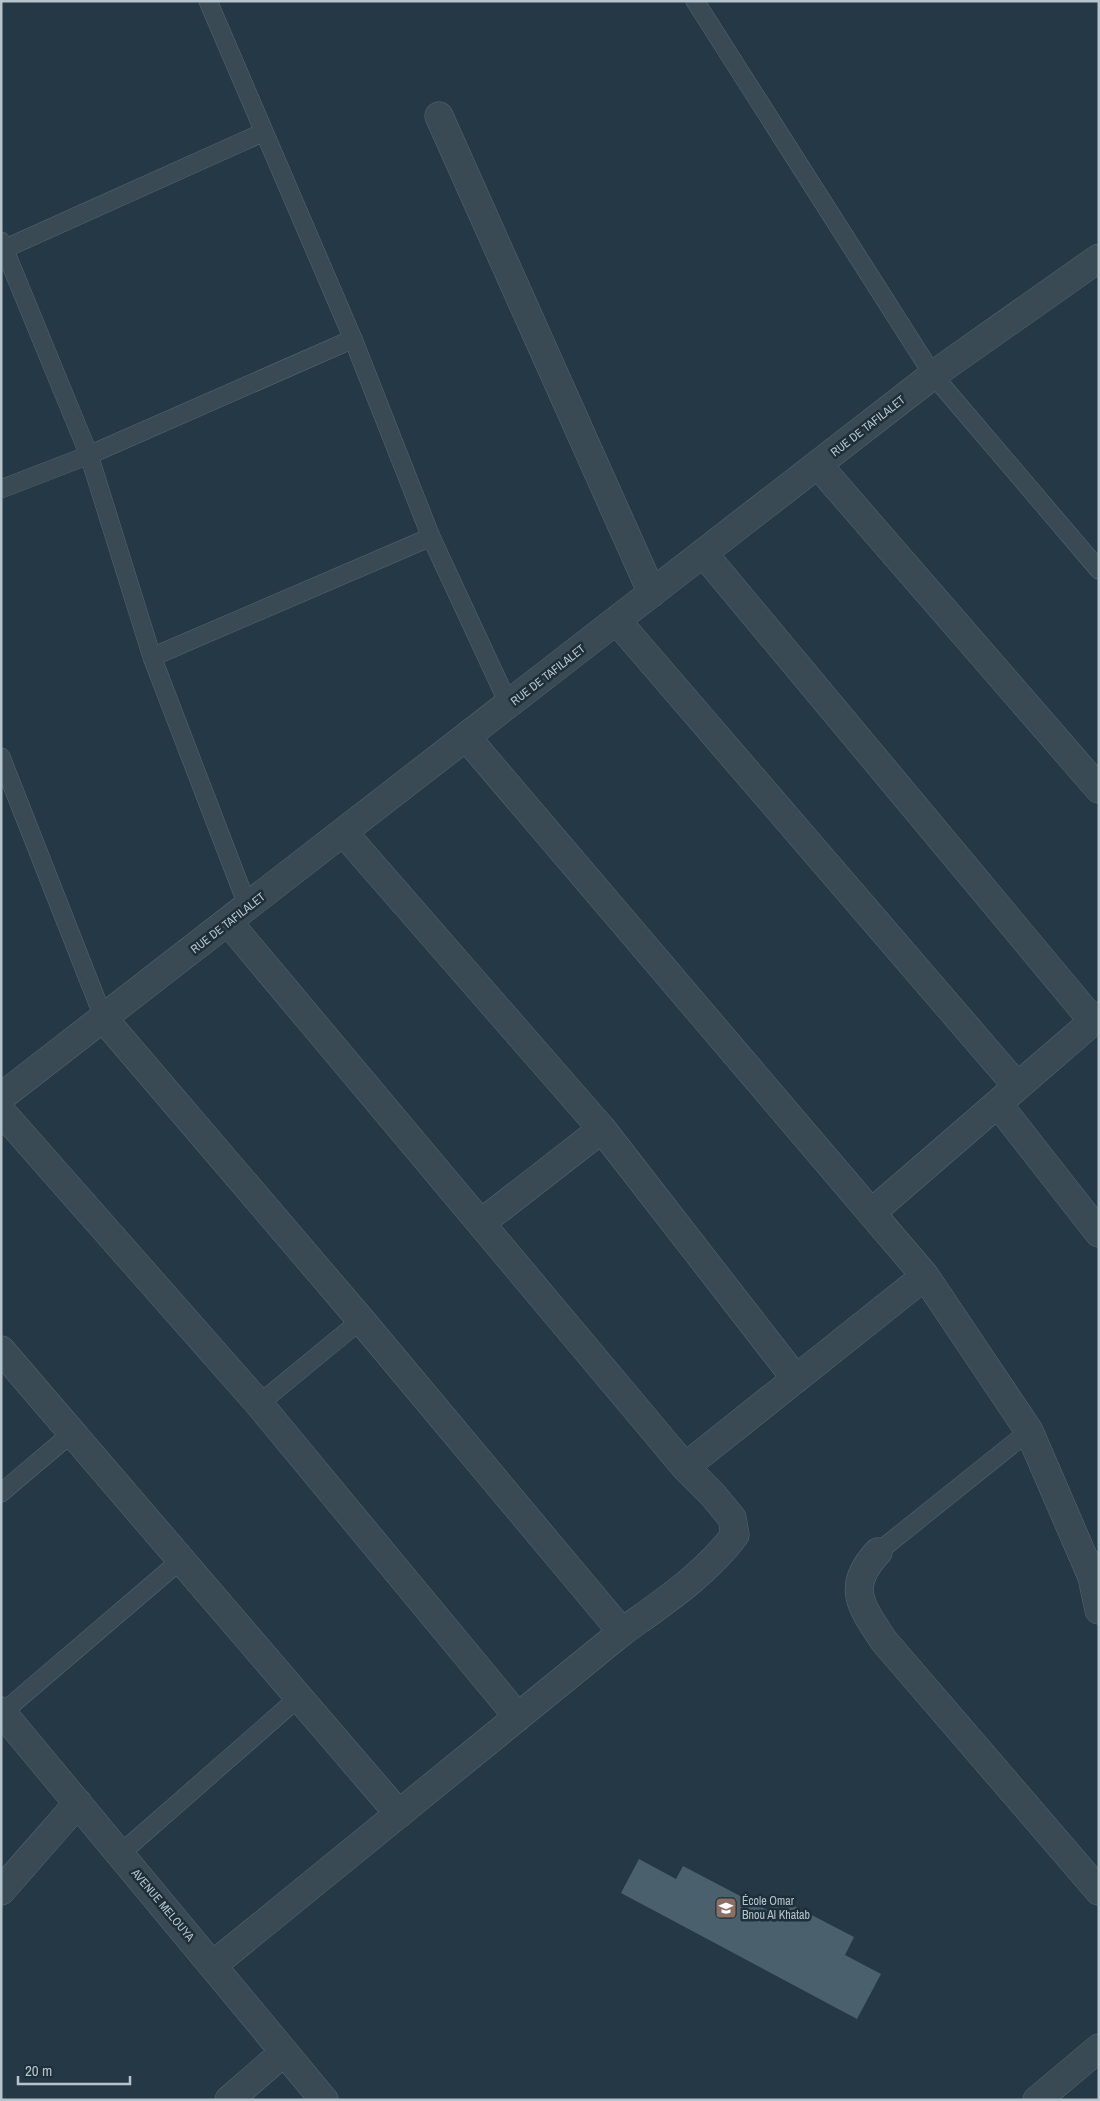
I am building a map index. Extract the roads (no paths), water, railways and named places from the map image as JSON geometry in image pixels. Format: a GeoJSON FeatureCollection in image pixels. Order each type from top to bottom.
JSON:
{"type":"FeatureCollection","features":[{"type":"Feature","properties":{"kind":"street"},"geometry":{"type":"LineString","coordinates":[[439,116],[652,593]]}},
{"type":"Feature","properties":{"kind":"street","name":"RUE DE TAFILALET"},"geometry":{"type":"LineString","coordinates":[[1,1097],[933,375],[1099,258]]}},
{"type":"Feature","properties":{"kind":"street"},"geometry":{"type":"LineString","coordinates":[[818,465],[1099,789]]}},
{"type":"Feature","properties":{"kind":"street"},"geometry":{"type":"LineString","coordinates":[[704,554],[1096,1018],[871,1213]]}},
{"type":"Feature","properties":{"kind":"street"},"geometry":{"type":"LineString","coordinates":[[617,621],[1008,1095],[1099,1233]]}},
{"type":"Feature","properties":{"kind":"street"},"geometry":{"type":"LineString","coordinates":[[466,738],[926,1276],[1029,1431],[1096,1575],[1099,1610]]}},
{"type":"Feature","properties":{"kind":"street"},"geometry":{"type":"LineString","coordinates":[[344,833],[602,1129],[796,1379]]}},
{"type":"Feature","properties":{"kind":"street"},"geometry":{"type":"LineString","coordinates":[[213,1965],[622,1632],[681,1589],[720,1555],[735,1535],[732,1518],[713,1495],[685,1467],[481,1223],[238,915]]}},
{"type":"Feature","properties":{"kind":"street"},"geometry":{"type":"LineString","coordinates":[[104,1019],[361,1320],[622,1632]]}},
{"type":"Feature","properties":{"kind":"street"},"geometry":{"type":"LineString","coordinates":[[1,1111],[259,1404],[518,1717]]}},
{"type":"Feature","properties":{"kind":"street"},"geometry":{"type":"LineString","coordinates":[[481,1223],[602,1129]]}},
{"type":"Feature","properties":{"kind":"street"},"geometry":{"type":"LineString","coordinates":[[685,1467],[926,1276]]}},
{"type":"Feature","properties":{"kind":"street"},"geometry":{"type":"LineString","coordinates":[[1,1350],[398,1814]]}},
{"type":"Feature","properties":{"kind":"street"},"geometry":{"type":"LineString","coordinates":[[878,1552],[867,1564],[859,1593],[862,1607],[884,1641],[1099,1891]]}},
{"type":"Feature","properties":{"kind":"street","name":"AVENUE MELOUYA"},"geometry":{"type":"LineString","coordinates":[[2,1712],[324,2100]]}},
{"type":"Feature","properties":{"kind":"street"},"geometry":{"type":"LineString","coordinates":[[1,1891],[78,1803]]}},
{"type":"Feature","properties":{"kind":"street"},"geometry":{"type":"LineString","coordinates":[[1037,2100],[1099,2048]]}},
{"type":"Feature","properties":{"kind":"street"},"geometry":{"type":"LineString","coordinates":[[229,2100],[284,2052]]}},
{"type":"Feature","properties":{"kind":"lane"},"geometry":{"type":"LineString","coordinates":[[208,1],[353,339],[431,537],[509,705]]}},
{"type":"Feature","properties":{"kind":"lane"},"geometry":{"type":"LineString","coordinates":[[694,1],[933,375],[1099,570]]}},
{"type":"Feature","properties":{"kind":"lane"},"geometry":{"type":"LineString","coordinates":[[238,915],[152,657],[89,455],[3,245],[264,132]]}},
{"type":"Feature","properties":{"kind":"lane"},"geometry":{"type":"LineString","coordinates":[[1,489],[89,455],[353,339]]}},
{"type":"Feature","properties":{"kind":"lane"},"geometry":{"type":"LineString","coordinates":[[152,657],[431,537]]}},
{"type":"Feature","properties":{"kind":"lane"},"geometry":{"type":"LineString","coordinates":[[1,757],[104,1019]]}},
{"type":"Feature","properties":{"kind":"lane"},"geometry":{"type":"LineString","coordinates":[[259,1404],[361,1320]]}},
{"type":"Feature","properties":{"kind":"lane"},"geometry":{"type":"LineString","coordinates":[[878,1552],[1029,1431]]}},
{"type":"Feature","properties":{"kind":"lane"},"geometry":{"type":"LineString","coordinates":[[1,1493],[72,1433]]}},
{"type":"Feature","properties":{"kind":"lane"},"geometry":{"type":"LineString","coordinates":[[2,1712],[181,1560]]}},
{"type":"Feature","properties":{"kind":"lane"},"geometry":{"type":"LineString","coordinates":[[120,1854],[298,1698]]}},
{"type":"Feature","properties":{"kind":"place","name":"École Omar Bnou Al Khatab"},"geometry":{"type":"Point","coordinates":[726,1908]}}]}
